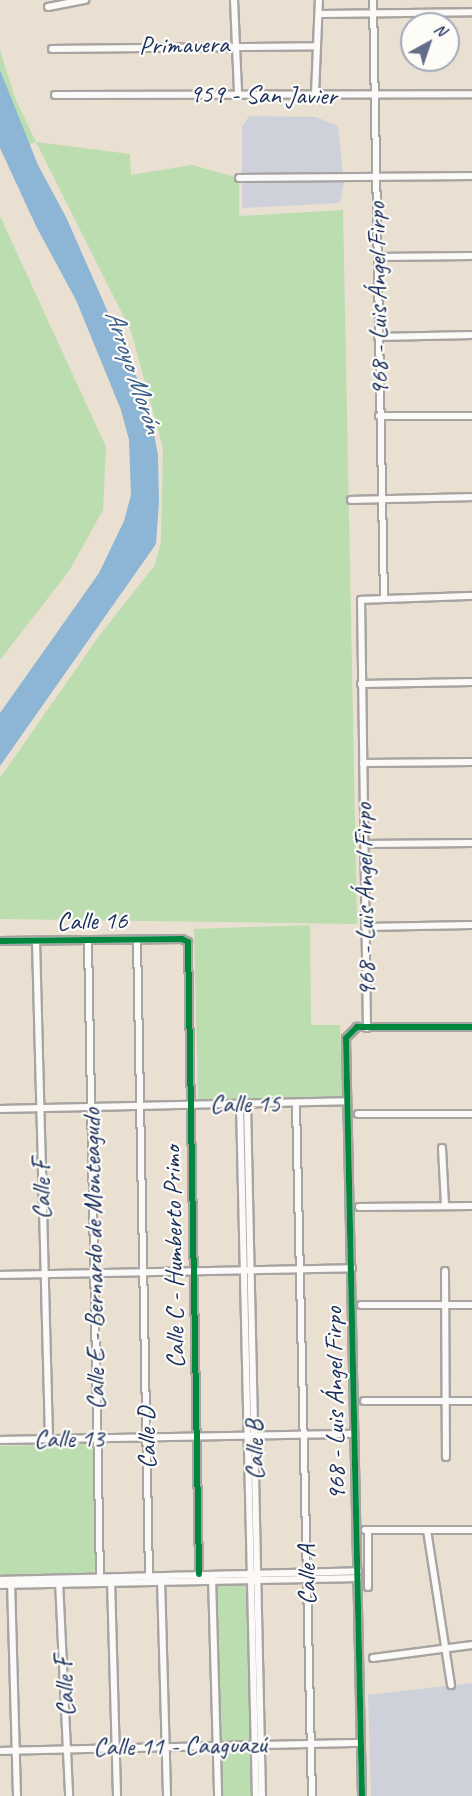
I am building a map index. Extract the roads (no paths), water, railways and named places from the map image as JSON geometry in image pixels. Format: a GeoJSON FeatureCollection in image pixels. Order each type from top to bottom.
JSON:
{"type":"FeatureCollection","features":[{"type":"Feature","properties":{"kind":"street"},"geometry":{"type":"LineString","coordinates":[[48,7],[85,0]]}},
{"type":"Feature","properties":{"kind":"street"},"geometry":{"type":"LineString","coordinates":[[234,0],[238,92]]}},
{"type":"Feature","properties":{"kind":"street"},"geometry":{"type":"LineString","coordinates":[[315,94],[319,0]]}},
{"type":"Feature","properties":{"kind":"street","name":"968 - Luis Ángel Firpo"},"geometry":{"type":"LineString","coordinates":[[362,1796],[346,1038],[354,1028],[367,1028],[361,600],[384,598],[373,0]]}},
{"type":"Feature","properties":{"kind":"street"},"geometry":{"type":"LineString","coordinates":[[319,14],[472,12]]}},
{"type":"Feature","properties":{"kind":"street","name":"Primavera"},"geometry":{"type":"LineString","coordinates":[[52,49],[235,44],[317,46]]}},
{"type":"Feature","properties":{"kind":"street","name":"959 - San Javier"},"geometry":{"type":"LineString","coordinates":[[55,95],[238,92],[374,96],[472,94]]}},
{"type":"Feature","properties":{"kind":"street"},"geometry":{"type":"LineString","coordinates":[[239,178],[472,176]]}},
{"type":"Feature","properties":{"kind":"street"},"geometry":{"type":"LineString","coordinates":[[378,257],[472,256]]}},
{"type":"Feature","properties":{"kind":"street"},"geometry":{"type":"LineString","coordinates":[[378,337],[472,335]]}},
{"type":"Feature","properties":{"kind":"street"},"geometry":{"type":"LineString","coordinates":[[379,416],[472,416]]}},
{"type":"Feature","properties":{"kind":"street"},"geometry":{"type":"LineString","coordinates":[[351,500],[472,497]]}},
{"type":"Feature","properties":{"kind":"street"},"geometry":{"type":"LineString","coordinates":[[384,598],[472,597]]}},
{"type":"Feature","properties":{"kind":"street"},"geometry":{"type":"LineString","coordinates":[[361,684],[472,682]]}},
{"type":"Feature","properties":{"kind":"street"},"geometry":{"type":"LineString","coordinates":[[363,763],[472,762]]}},
{"type":"Feature","properties":{"kind":"street"},"geometry":{"type":"LineString","coordinates":[[364,844],[472,843]]}},
{"type":"Feature","properties":{"kind":"street"},"geometry":{"type":"LineString","coordinates":[[365,927],[472,926]]}},
{"type":"Feature","properties":{"kind":"street","name":"Calle E - Bernardo de Monteagudo"},"geometry":{"type":"LineString","coordinates":[[88,940],[100,1577]]}},
{"type":"Feature","properties":{"kind":"street","name":"Calle D"},"geometry":{"type":"LineString","coordinates":[[136,940],[149,1576]]}},
{"type":"Feature","properties":{"kind":"street","name":"Calle 16"},"geometry":{"type":"LineString","coordinates":[[0,941],[185,940]]}},
{"type":"Feature","properties":{"kind":"street","name":"Calle C - Humberto Primo"},"geometry":{"type":"LineString","coordinates":[[185,940],[199,1574]]}},
{"type":"Feature","properties":{"kind":"street","name":"Calle F"},"geometry":{"type":"LineString","coordinates":[[36,941],[48,1439]]}},
{"type":"Feature","properties":{"kind":"street"},"geometry":{"type":"LineString","coordinates":[[367,1028],[472,1027]]}},
{"type":"Feature","properties":{"kind":"street","name":"Calle 15"},"geometry":{"type":"LineString","coordinates":[[0,1108],[347,1101]]}},
{"type":"Feature","properties":{"kind":"street","name":"Calle A"},"geometry":{"type":"LineString","coordinates":[[296,1103],[312,1796]]}},
{"type":"Feature","properties":{"kind":"street","name":"Calle B"},"geometry":{"type":"LineString","coordinates":[[244,1104],[257,1744],[256,1796]]}},
{"type":"Feature","properties":{"kind":"street"},"geometry":{"type":"LineString","coordinates":[[358,1114],[472,1114]]}},
{"type":"Feature","properties":{"kind":"street"},"geometry":{"type":"LineString","coordinates":[[442,1148],[444,1206]]}},
{"type":"Feature","properties":{"kind":"street"},"geometry":{"type":"LineString","coordinates":[[358,1207],[472,1206]]}},
{"type":"Feature","properties":{"kind":"street"},"geometry":{"type":"LineString","coordinates":[[0,1275],[352,1268]]}},
{"type":"Feature","properties":{"kind":"street"},"geometry":{"type":"LineString","coordinates":[[445,1271],[446,1457]]}},
{"type":"Feature","properties":{"kind":"street"},"geometry":{"type":"LineString","coordinates":[[362,1305],[472,1305]]}},
{"type":"Feature","properties":{"kind":"street"},"geometry":{"type":"LineString","coordinates":[[364,1401],[472,1401]]}},
{"type":"Feature","properties":{"kind":"street","name":"Calle 13"},"geometry":{"type":"LineString","coordinates":[[0,1440],[354,1434]]}},
{"type":"Feature","properties":{"kind":"street"},"geometry":{"type":"LineString","coordinates":[[427,1530],[451,1686]]}},
{"type":"Feature","properties":{"kind":"street"},"geometry":{"type":"LineString","coordinates":[[368,1587],[367,1531],[472,1530]]}},
{"type":"Feature","properties":{"kind":"street"},"geometry":{"type":"LineString","coordinates":[[0,1580],[11,1582],[100,1577],[111,1580],[149,1576],[161,1579],[199,1574],[212,1577]]}},
{"type":"Feature","properties":{"kind":"street"},"geometry":{"type":"LineString","coordinates":[[59,1580],[358,1574]]}},
{"type":"Feature","properties":{"kind":"street"},"geometry":{"type":"LineString","coordinates":[[212,1577],[218,1796]]}},
{"type":"Feature","properties":{"kind":"street"},"geometry":{"type":"LineString","coordinates":[[161,1579],[167,1796]]}},
{"type":"Feature","properties":{"kind":"street","name":"Calle F"},"geometry":{"type":"LineString","coordinates":[[59,1580],[69,1796]]}},
{"type":"Feature","properties":{"kind":"street"},"geometry":{"type":"LineString","coordinates":[[111,1580],[117,1796]]}},
{"type":"Feature","properties":{"kind":"street"},"geometry":{"type":"LineString","coordinates":[[0,1585],[11,1582]]}},
{"type":"Feature","properties":{"kind":"street"},"geometry":{"type":"LineString","coordinates":[[11,1582],[16,1796]]}},
{"type":"Feature","properties":{"kind":"street"},"geometry":{"type":"LineString","coordinates":[[373,1658],[472,1645]]}},
{"type":"Feature","properties":{"kind":"street","name":"Calle 11 - Caaguazú"},"geometry":{"type":"LineString","coordinates":[[0,1750],[361,1743]]}},
{"type":"Feature","properties":{"kind":"street","name":"Calle B"},"geometry":{"type":"LineString","coordinates":[[257,1744],[262,1796]]}},
{"type":"Feature","properties":{"kind":"water","name":"Arroyo Morón"},"geometry":{"type":"Polygon","coordinates":[[[0,70],[38,165],[66,217],[148,403],[158,455],[159,503],[156,544],[0,766],[0,713],[99,573],[124,521],[131,495],[129,440],[121,410],[76,300],[36,226],[0,148],[0,70]]]}}]}
